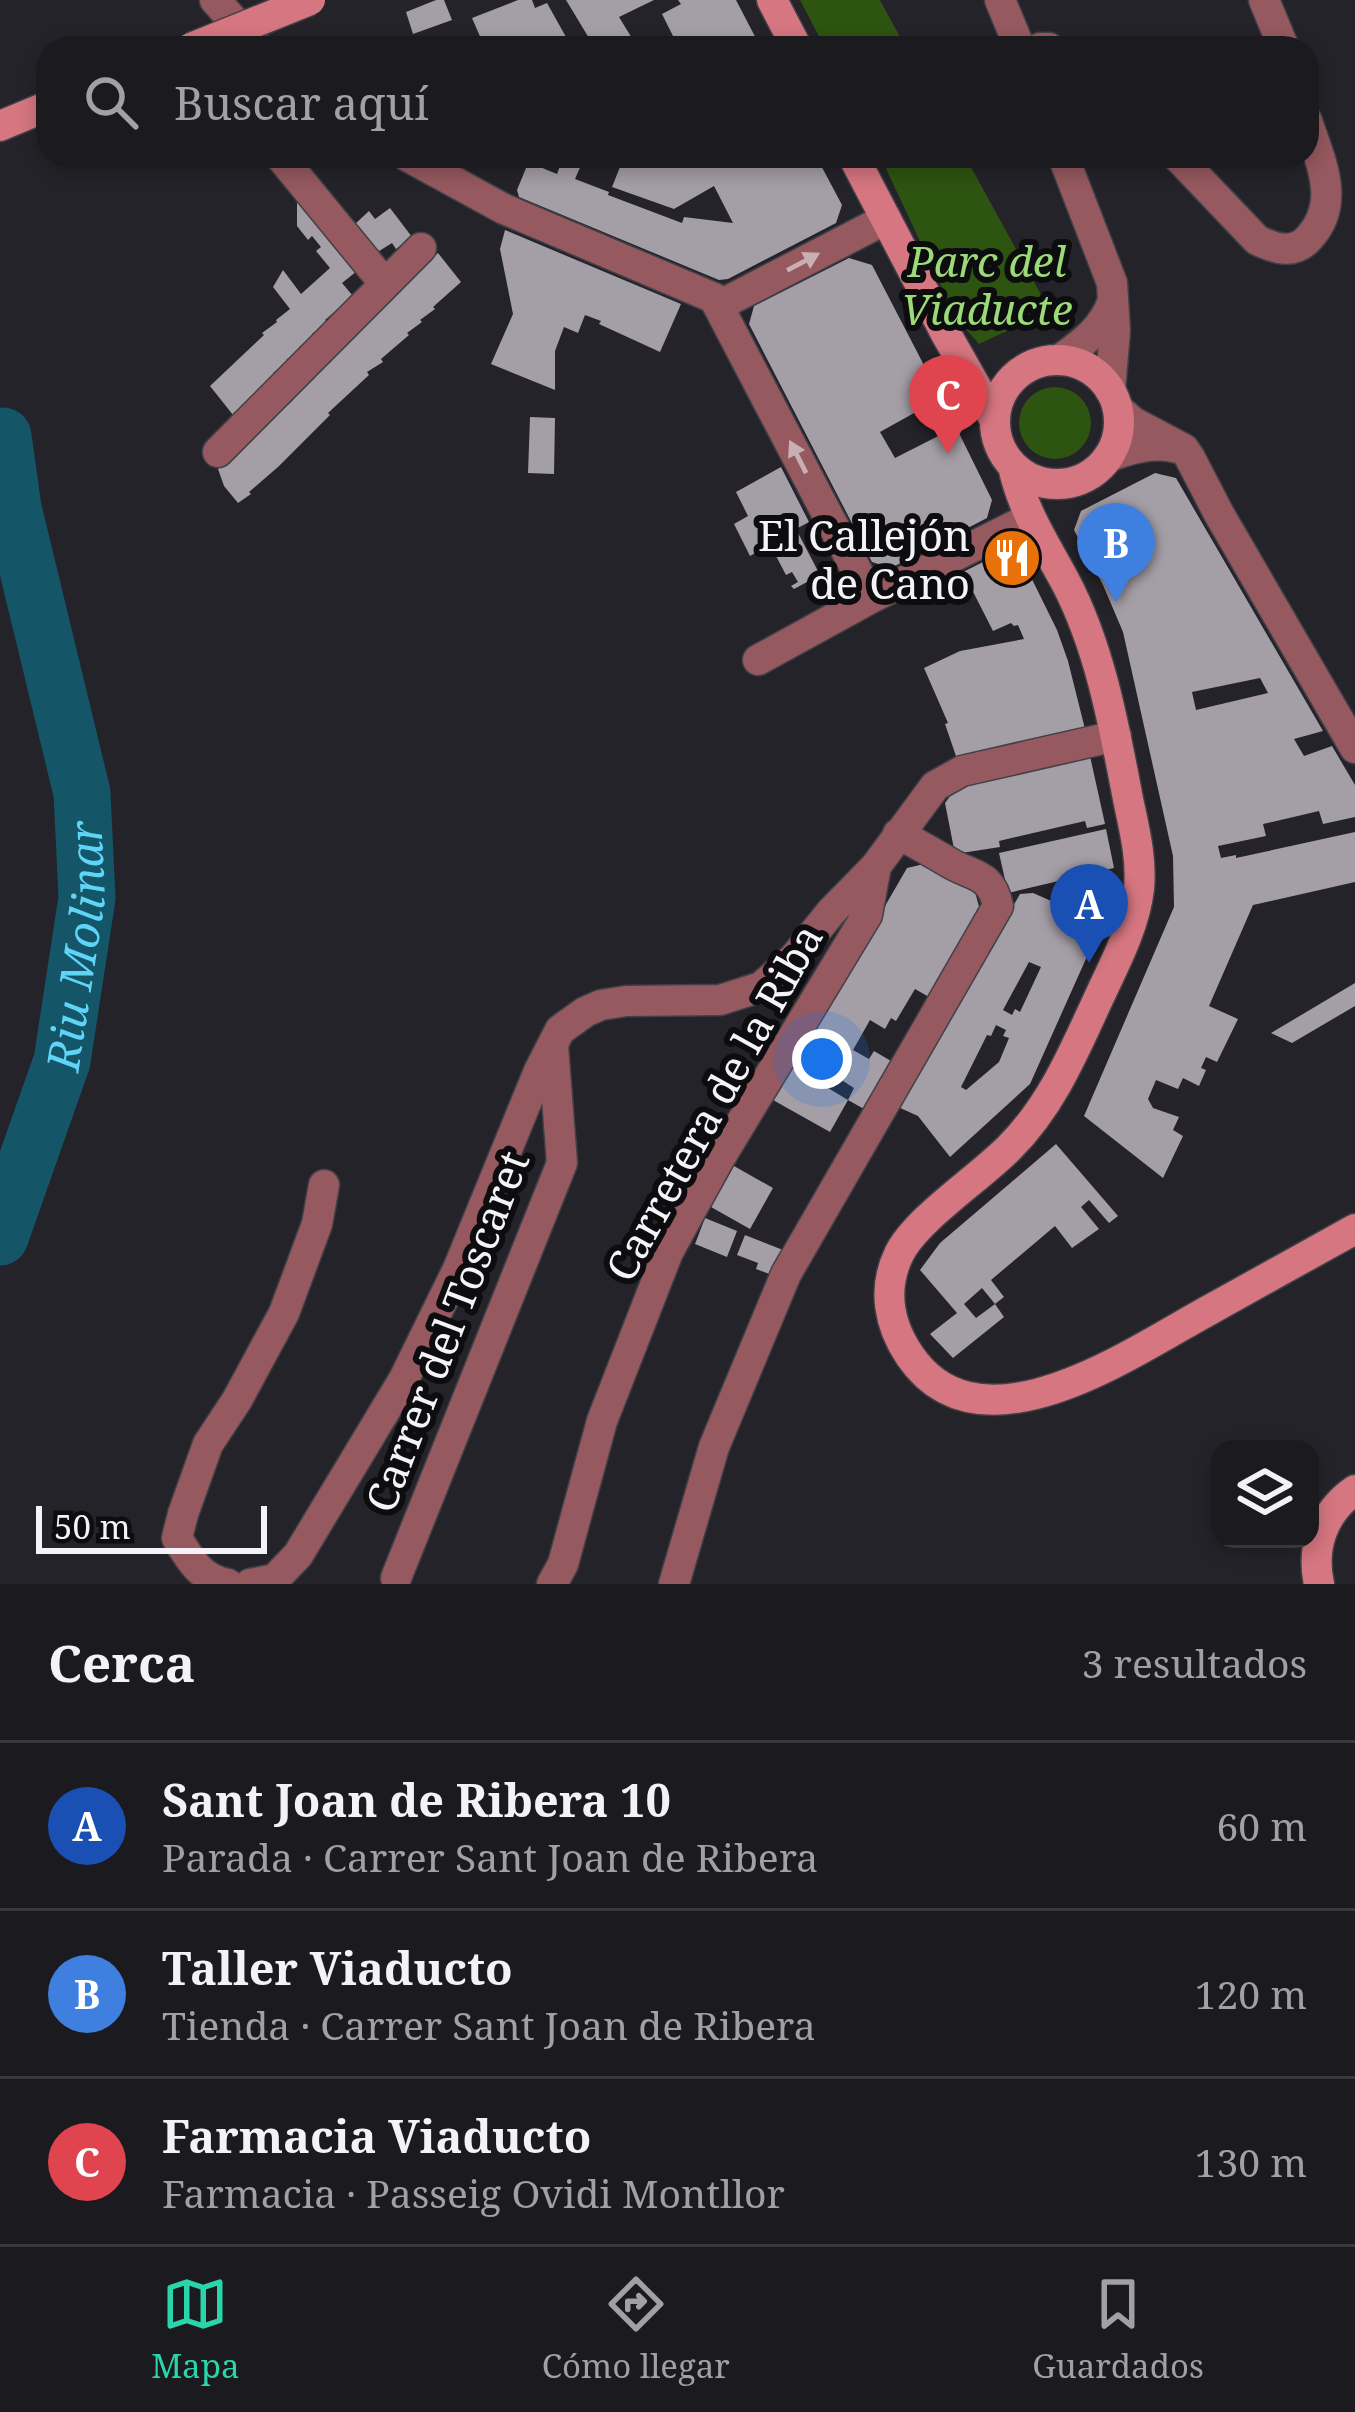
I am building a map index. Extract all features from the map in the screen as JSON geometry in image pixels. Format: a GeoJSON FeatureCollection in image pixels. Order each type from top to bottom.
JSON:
{"type":"FeatureCollection","features":[{"type":"Feature","properties":{"kind":"main road"},"geometry":{"type":"LineString","coordinates":[[221,36],[310,0]]}},
{"type":"Feature","properties":{"kind":"main road"},"geometry":{"type":"LineString","coordinates":[[772,0],[791,36]]}},
{"type":"Feature","properties":{"kind":"main road"},"geometry":{"type":"LineString","coordinates":[[0,126],[36,111]]}},
{"type":"Feature","properties":{"kind":"main road"},"geometry":{"type":"LineString","coordinates":[[859,168],[994,420],[1001,450],[1013,466],[1042,483],[1087,477],[1108,457],[1119,430],[1114,400],[1096,374],[1059,360],[1020,372],[1003,392],[994,420]]}},
{"type":"Feature","properties":{"kind":"main road"},"geometry":{"type":"LineString","coordinates":[[946,334],[984,363],[1020,372]]}},
{"type":"Feature","properties":{"kind":"main road"},"geometry":{"type":"LineString","coordinates":[[1013,466],[1018,491],[1091,642],[1116,736],[1140,870],[1135,910],[1054,1091],[1011,1146],[904,1245],[890,1284],[895,1331],[922,1372],[948,1388],[991,1399],[1036,1395],[1125,1357],[1355,1228]]}},
{"type":"Feature","properties":{"kind":"main road"},"geometry":{"type":"LineString","coordinates":[[1060,573],[1053,510],[1068,483]]}},
{"type":"Feature","properties":{"kind":"main road"},"geometry":{"type":"LineString","coordinates":[[1319,1584],[1316,1550],[1325,1521],[1355,1490]]}},
{"type":"Feature","properties":{"kind":"street"},"geometry":{"type":"LineString","coordinates":[[212,0],[219,36]]}},
{"type":"Feature","properties":{"kind":"street"},"geometry":{"type":"LineString","coordinates":[[212,0],[247,36]]}},
{"type":"Feature","properties":{"kind":"street"},"geometry":{"type":"LineString","coordinates":[[1000,0],[1015,36]]}},
{"type":"Feature","properties":{"kind":"street"},"geometry":{"type":"LineString","coordinates":[[1264,0],[1278,36]]}},
{"type":"Feature","properties":{"kind":"street"},"geometry":{"type":"LineString","coordinates":[[1188,168],[1257,240],[1290,250],[1304,244],[1328,208],[1319,158]]}},
{"type":"Feature","properties":{"kind":"street"},"geometry":{"type":"LineString","coordinates":[[290,168],[385,284]]}},
{"type":"Feature","properties":{"kind":"street"},"geometry":{"type":"LineString","coordinates":[[429,168],[504,208],[706,293],[720,305],[871,598]]}},
{"type":"Feature","properties":{"kind":"street"},"geometry":{"type":"LineString","coordinates":[[1068,168],[1112,283],[1114,400],[1132,422],[1184,449],[1355,748]]}},
{"type":"Feature","properties":{"kind":"street"},"geometry":{"type":"LineString","coordinates":[[720,305],[886,219]]}},
{"type":"Feature","properties":{"kind":"street"},"geometry":{"type":"LineString","coordinates":[[218,452],[421,248]]}},
{"type":"Feature","properties":{"kind":"street"},"geometry":{"type":"LineString","coordinates":[[1059,360],[1090,337],[1111,308],[1114,294]]}},
{"type":"Feature","properties":{"kind":"street"},"geometry":{"type":"LineString","coordinates":[[1108,457],[1153,446],[1184,449]]}},
{"type":"Feature","properties":{"kind":"street"},"geometry":{"type":"LineString","coordinates":[[758,660],[1030,518]]}},
{"type":"Feature","properties":{"kind":"street"},"geometry":{"type":"LineString","coordinates":[[250,1584],[275,1579],[298,1556],[404,1379],[458,1269],[560,1030],[601,1005],[720,1000],[761,987],[794,958],[876,866],[935,786],[954,775],[1116,736]]}},
{"type":"Feature","properties":{"kind":"street"},"geometry":{"type":"LineString","coordinates":[[674,1584],[714,1447],[786,1274],[998,906],[982,875],[951,864],[898,834]]}},
{"type":"Feature","properties":{"kind":"street","name":"Carretera de la Riba"},"geometry":{"type":"LineString","coordinates":[[552,1584],[563,1564],[602,1421],[668,1252],[867,915],[876,866]]}},
{"type":"Feature","properties":{"kind":"street","name":"Carrer del Toscaret"},"geometry":{"type":"LineString","coordinates":[[396,1577],[562,1163],[553,1041]]}},
{"type":"Feature","properties":{"kind":"street"},"geometry":{"type":"LineString","coordinates":[[228,1584],[194,1567],[177,1538],[208,1444],[284,1313],[317,1224],[324,1185]]}},
{"type":"Feature","properties":{"kind":"green space"},"geometry":{"type":"Polygon","coordinates":[[[800,0],[880,0],[900,36],[819,36],[800,0]]]}},
{"type":"Feature","properties":{"kind":"green space","name":"Parc del Viaducte"},"geometry":{"type":"Polygon","coordinates":[[[886,168],[972,168],[1050,311],[979,344],[956,318],[886,168]]]}},
{"type":"Feature","properties":{"kind":"green space"},"geometry":{"type":"Polygon","coordinates":[[[1055,387],[1081,397],[1091,423],[1081,449],[1055,459],[1029,449],[1019,423],[1029,397],[1055,387]]]}},
{"type":"Feature","properties":{"kind":"building"},"geometry":{"type":"Polygon","coordinates":[[[444,0],[452,20],[413,34],[406,12],[444,0]]]}},
{"type":"Feature","properties":{"kind":"building"},"geometry":{"type":"Polygon","coordinates":[[[518,0],[532,0],[535,8],[547,3],[565,36],[480,36],[472,18],[518,0]]]}},
{"type":"Feature","properties":{"kind":"building"},"geometry":{"type":"Polygon","coordinates":[[[566,0],[654,0],[619,17],[631,36],[588,36],[566,0]]]}},
{"type":"Feature","properties":{"kind":"building"},"geometry":{"type":"Polygon","coordinates":[[[678,0],[736,0],[755,36],[673,36],[662,14],[681,4],[678,0]]]}},
{"type":"Feature","properties":{"kind":"building"},"geometry":{"type":"Polygon","coordinates":[[[526,168],[557,174],[559,168],[580,168],[575,179],[682,223],[684,217],[733,223],[714,186],[674,209],[612,187],[620,168],[822,168],[842,205],[836,223],[719,280],[519,197],[526,168]]]}},
{"type":"Feature","properties":{"kind":"building"},"geometry":{"type":"Polygon","coordinates":[[[297,195],[357,271],[342,283],[353,296],[233,415],[210,386],[290,309],[273,287],[283,270],[301,294],[330,268],[316,251],[321,247],[297,226],[297,195]]]}},
{"type":"Feature","properties":{"kind":"building"},"geometry":{"type":"Polygon","coordinates":[[[390,208],[412,237],[396,249],[392,243],[376,253],[354,225],[369,211],[375,219],[390,208]]]}},
{"type":"Feature","properties":{"kind":"building"},"geometry":{"type":"Polygon","coordinates":[[[505,230],[681,304],[660,352],[585,315],[578,333],[564,327],[555,351],[555,390],[491,364],[513,314],[500,249],[505,230]]]}},
{"type":"Feature","properties":{"kind":"building"},"geometry":{"type":"Polygon","coordinates":[[[438,253],[461,282],[238,503],[218,469],[254,439],[438,253]]]}},
{"type":"Feature","properties":{"kind":"building"},"geometry":{"type":"Polygon","coordinates":[[[849,258],[872,265],[941,398],[880,432],[895,458],[956,427],[992,500],[987,518],[891,568],[872,562],[749,324],[754,306],[849,258]]]}},
{"type":"Feature","properties":{"kind":"building"},"geometry":{"type":"Polygon","coordinates":[[[530,417],[555,418],[554,474],[528,473],[530,417]]]}},
{"type":"Feature","properties":{"kind":"building"},"geometry":{"type":"Polygon","coordinates":[[[781,467],[809,522],[796,529],[820,575],[794,589],[791,586],[798,582],[792,572],[786,575],[776,556],[793,547],[787,535],[750,556],[734,524],[748,516],[736,492],[781,467]]]}},
{"type":"Feature","properties":{"kind":"building"},"geometry":{"type":"Polygon","coordinates":[[[1155,473],[1176,478],[1323,731],[1294,739],[1304,756],[1332,746],[1355,785],[1355,817],[1323,824],[1319,811],[1263,824],[1266,836],[1218,846],[1221,858],[1236,858],[1355,832],[1355,882],[1253,905],[1209,1006],[1238,1019],[1217,1062],[1206,1057],[1199,1086],[1183,1078],[1178,1089],[1156,1080],[1148,1099],[1153,1108],[1179,1117],[1173,1130],[1183,1136],[1163,1178],[1084,1116],[1174,907],[1173,856],[1123,632],[1074,530],[1081,511],[1155,473]],[[1260,678],[1192,692],[1196,710],[1268,693],[1260,678]]]}},
{"type":"Feature","properties":{"kind":"building"},"geometry":{"type":"Polygon","coordinates":[[[1003,552],[1021,557],[1057,630],[1085,729],[957,759],[948,723],[924,668],[960,651],[1024,639],[1018,625],[1011,623],[993,631],[963,572],[1003,552]]]}},
{"type":"Feature","properties":{"kind":"building"},"geometry":{"type":"Polygon","coordinates":[[[1090,756],[1105,824],[1087,828],[1085,821],[999,841],[1000,847],[955,854],[945,803],[957,787],[1090,756]]]}},
{"type":"Feature","properties":{"kind":"building"},"geometry":{"type":"Polygon","coordinates":[[[1106,829],[1114,868],[1008,893],[999,853],[1106,829]]]}},
{"type":"Feature","properties":{"kind":"building"},"geometry":{"type":"Polygon","coordinates":[[[924,864],[975,892],[980,910],[929,997],[915,989],[896,1021],[891,1018],[885,1029],[870,1020],[853,1050],[869,1059],[874,1051],[891,1061],[864,1109],[848,1100],[830,1132],[773,1100],[907,868],[924,864]],[[841,1064],[828,1088],[848,1100],[854,1088],[843,1081],[850,1069],[841,1064]]]}},
{"type":"Feature","properties":{"kind":"building"},"geometry":{"type":"Polygon","coordinates":[[[1033,893],[1102,923],[1030,1084],[950,1157],[918,1116],[898,1107],[1020,894],[1033,893]],[[1029,962],[1003,1010],[1012,1015],[1015,1009],[1020,1012],[1041,967],[1029,962]],[[996,1025],[961,1087],[966,1090],[999,1062],[1009,1038],[996,1025]]]}},
{"type":"Feature","properties":{"kind":"building"},"geometry":{"type":"Polygon","coordinates":[[[1355,983],[1355,1006],[1292,1043],[1271,1033],[1355,983]]]}},
{"type":"Feature","properties":{"kind":"building"},"geometry":{"type":"Polygon","coordinates":[[[1056,1144],[1118,1216],[1109,1223],[1089,1200],[1081,1207],[1099,1229],[1072,1248],[1055,1226],[991,1280],[1004,1297],[995,1304],[1004,1317],[953,1358],[930,1334],[957,1313],[920,1270],[940,1243],[1056,1144]],[[982,1288],[964,1304],[976,1318],[995,1304],[982,1288]]]}},
{"type":"Feature","properties":{"kind":"building"},"geometry":{"type":"Polygon","coordinates":[[[734,1166],[773,1188],[750,1229],[711,1207],[734,1166]]]}},
{"type":"Feature","properties":{"kind":"building"},"geometry":{"type":"Polygon","coordinates":[[[705,1218],[737,1231],[727,1257],[695,1244],[705,1218]]]}},
{"type":"Feature","properties":{"kind":"building"},"geometry":{"type":"Polygon","coordinates":[[[745,1235],[783,1250],[772,1275],[737,1255],[745,1235]]]}},
{"type":"Feature","properties":{"kind":"waterway","name":"Riu Molinar"},"geometry":{"type":"LineString","coordinates":[[0,1237],[62,1061],[87,898],[82,793],[13,508],[3,436]]}},
{"type":"Feature","properties":{"kind":"place","name":"Farmacia Viaducto"},"geometry":{"type":"Point","coordinates":[948,454]}},
{"type":"Feature","properties":{"kind":"place","name":"El Callejón de Cano"},"geometry":{"type":"Point","coordinates":[1012,558]}},
{"type":"Feature","properties":{"kind":"place","name":"Taller Viaducto"},"geometry":{"type":"Point","coordinates":[1116,602]}},
{"type":"Feature","properties":{"kind":"place","name":"Sant Joan de Ribera 10"},"geometry":{"type":"Point","coordinates":[1089,963]}}]}
